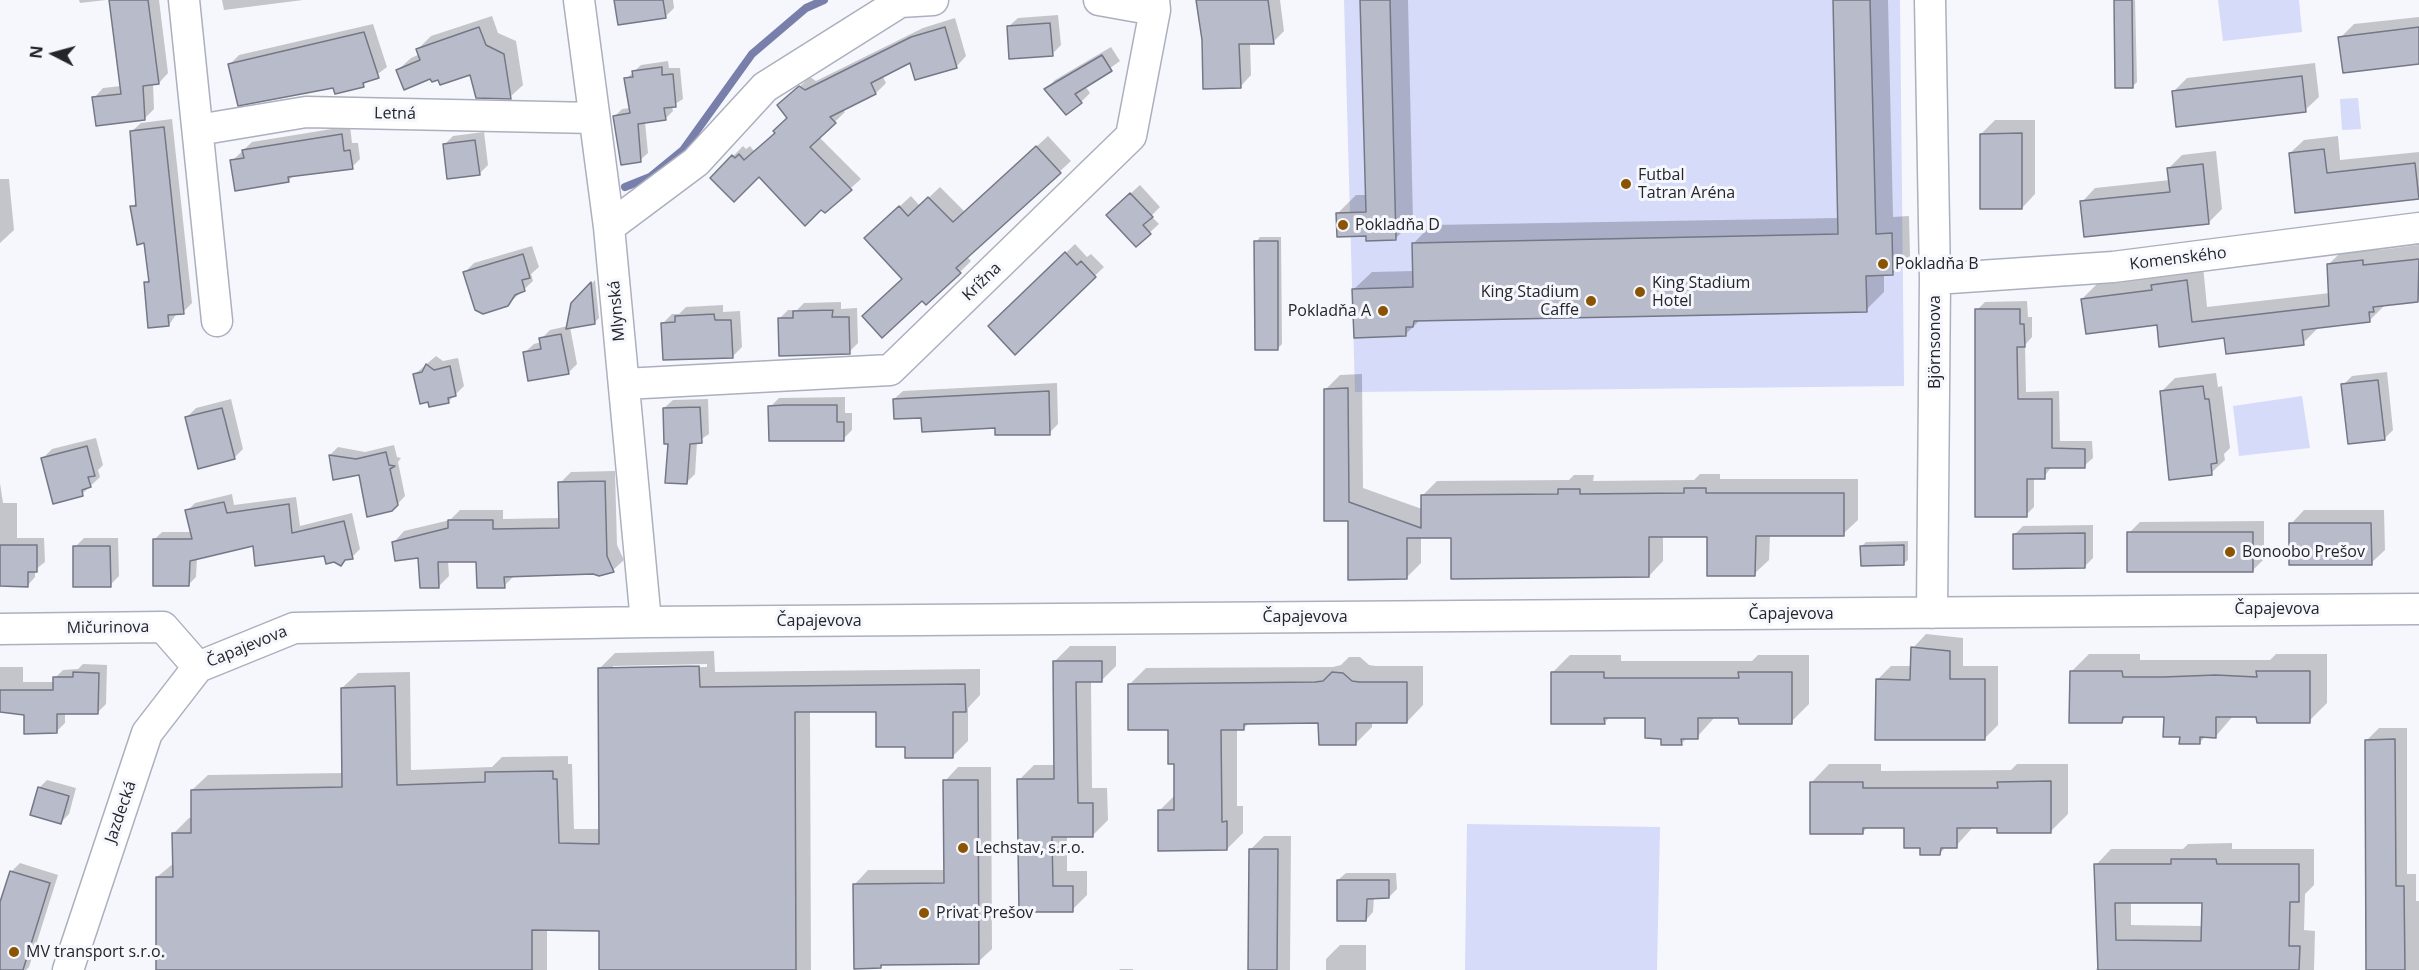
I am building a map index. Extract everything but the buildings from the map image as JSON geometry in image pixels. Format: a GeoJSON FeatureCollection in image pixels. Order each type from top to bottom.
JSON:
{"type":"FeatureCollection","features":[{"type":"Feature","properties":{"kind":"street"},"geometry":{"type":"LineString","coordinates":[[184,0],[217,321]]}},
{"type":"Feature","properties":{"kind":"street","name":"Mlynská"},"geometry":{"type":"LineString","coordinates":[[579,0],[609,227],[645,622]]}},
{"type":"Feature","properties":{"kind":"street"},"geometry":{"type":"LineString","coordinates":[[609,227],[696,162],[765,87],[900,1],[933,0]]}},
{"type":"Feature","properties":{"kind":"street","name":"Krížna"},"geometry":{"type":"LineString","coordinates":[[624,384],[890,370],[1131,136],[1155,5],[1099,0]]}},
{"type":"Feature","properties":{"kind":"street","name":"Björnsonova"},"geometry":{"type":"LineString","coordinates":[[1930,0],[1935,279],[1932,613]]}},
{"type":"Feature","properties":{"kind":"street","name":"Letná"},"geometry":{"type":"LineString","coordinates":[[198,130],[306,112],[594,118]]}},
{"type":"Feature","properties":{"kind":"street","name":"Komenského"},"geometry":{"type":"LineString","coordinates":[[1935,279],[2113,267],[2419,228]]}},
{"type":"Feature","properties":{"kind":"street","name":"Čapajevova"},"geometry":{"type":"LineString","coordinates":[[198,666],[294,628],[645,622],[2419,609]]}},
{"type":"Feature","properties":{"kind":"street","name":"Mičurinova"},"geometry":{"type":"LineString","coordinates":[[0,629],[163,627],[198,666]]}},
{"type":"Feature","properties":{"kind":"street","name":"Jazdecká"},"geometry":{"type":"LineString","coordinates":[[68,970],[147,734],[198,666]]}},
{"type":"Feature","properties":{"kind":"shaded area","name":"Futbal Tatran Aréna"},"geometry":{"type":"Polygon","coordinates":[[[1344,0],[1900,0],[1904,386],[1355,392],[1344,0]]]}},
{"type":"Feature","properties":{"kind":"shaded area"},"geometry":{"type":"Polygon","coordinates":[[[2218,0],[2299,0],[2302,32],[2223,41],[2218,0]]]}},
{"type":"Feature","properties":{"kind":"shaded area"},"geometry":{"type":"Polygon","coordinates":[[[2358,98],[2361,129],[2342,130],[2340,99],[2358,98]]]}},
{"type":"Feature","properties":{"kind":"shaded area"},"geometry":{"type":"Polygon","coordinates":[[[2302,396],[2310,448],[2239,456],[2233,406],[2302,396]]]}},
{"type":"Feature","properties":{"kind":"shaded area"},"geometry":{"type":"Polygon","coordinates":[[[1467,824],[1660,827],[1657,970],[1465,970],[1467,824]]]}},
{"type":"Feature","properties":{"kind":"waterway"},"geometry":{"type":"LineString","coordinates":[[625,187],[650,177],[683,150],[752,54],[806,8],[824,0]]}},
{"type":"Feature","properties":{"kind":"place","name":"Futbal Tatran Aréna"},"geometry":{"type":"Point","coordinates":[1626,184]}},
{"type":"Feature","properties":{"kind":"place","name":"Pokladňa D"},"geometry":{"type":"Point","coordinates":[1343,225]}},
{"type":"Feature","properties":{"kind":"place","name":"Pokladňa B"},"geometry":{"type":"Point","coordinates":[1883,264]}},
{"type":"Feature","properties":{"kind":"place","name":"King Stadium Hotel"},"geometry":{"type":"Point","coordinates":[1640,292]}},
{"type":"Feature","properties":{"kind":"place","name":"King Stadium Caffe"},"geometry":{"type":"Point","coordinates":[1591,301]}},
{"type":"Feature","properties":{"kind":"place","name":"Pokladňa A"},"geometry":{"type":"Point","coordinates":[1383,311]}},
{"type":"Feature","properties":{"kind":"place","name":"Bonoobo Prešov"},"geometry":{"type":"Point","coordinates":[2230,552]}},
{"type":"Feature","properties":{"kind":"place","name":"Lechstav, s.r.o."},"geometry":{"type":"Point","coordinates":[963,848]}},
{"type":"Feature","properties":{"kind":"place","name":"Privat Prešov"},"geometry":{"type":"Point","coordinates":[924,913]}},
{"type":"Feature","properties":{"kind":"place","name":"MV transport s.r.o."},"geometry":{"type":"Point","coordinates":[14,952]}}]}
